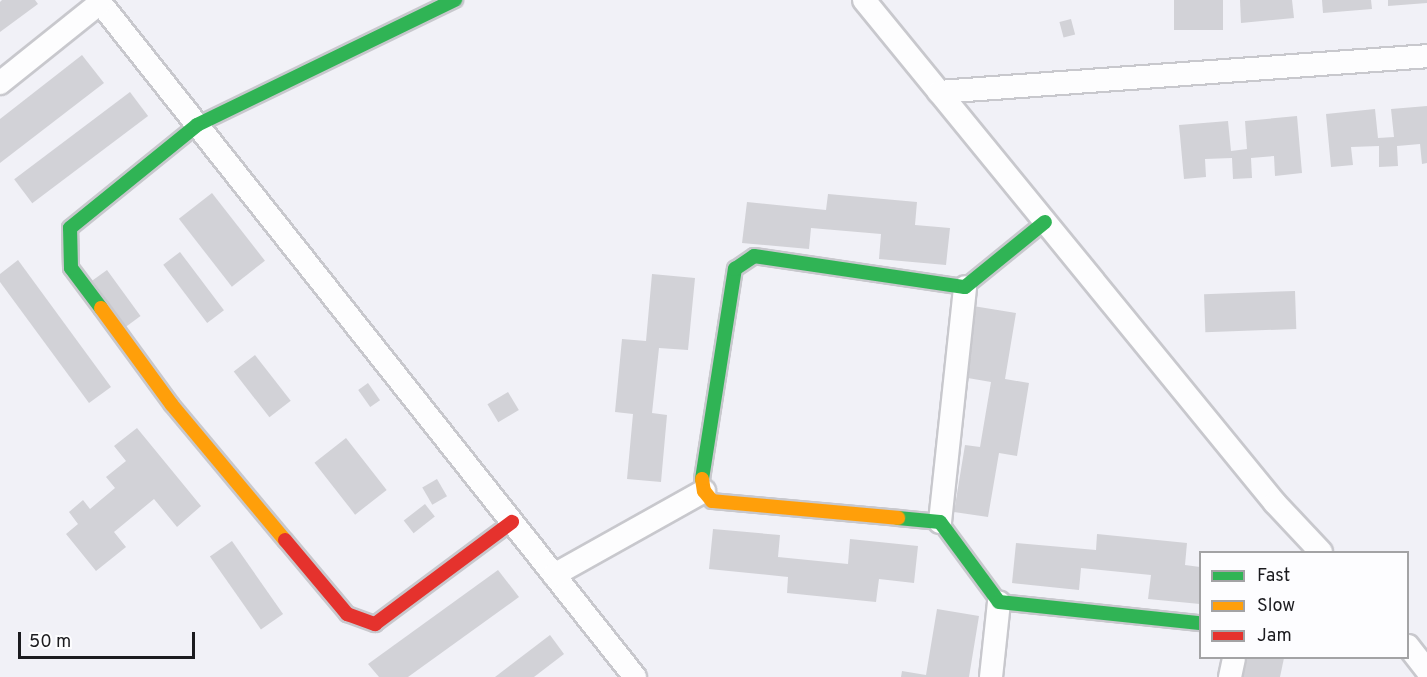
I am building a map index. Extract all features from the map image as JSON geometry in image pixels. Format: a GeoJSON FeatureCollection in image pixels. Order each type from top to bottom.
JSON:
{"type":"FeatureCollection","features":[{"type":"Feature","properties":{"kind":"street"},"geometry":{"type":"LineString","coordinates":[[455,0],[197,125],[70,228],[71,268],[172,405],[347,614],[375,624],[512,522]]}},
{"type":"Feature","properties":{"kind":"street"},"geometry":{"type":"LineString","coordinates":[[864,0],[1275,503],[1320,551]]}},
{"type":"Feature","properties":{"kind":"street"},"geometry":{"type":"LineString","coordinates":[[0,83],[99,1],[635,677]]}},
{"type":"Feature","properties":{"kind":"street"},"geometry":{"type":"LineString","coordinates":[[939,92],[1427,56]]}},
{"type":"Feature","properties":{"kind":"street"},"geometry":{"type":"LineString","coordinates":[[991,677],[999,602],[940,522],[965,287],[1045,222]]}},
{"type":"Feature","properties":{"kind":"street"},"geometry":{"type":"LineString","coordinates":[[940,522],[712,501],[704,491],[701,477],[735,269],[754,256],[965,287]]}},
{"type":"Feature","properties":{"kind":"street"},"geometry":{"type":"LineString","coordinates":[[554,575],[704,491]]}},
{"type":"Feature","properties":{"kind":"street"},"geometry":{"type":"LineString","coordinates":[[999,602],[1199,624]]}},
{"type":"Feature","properties":{"kind":"street"},"geometry":{"type":"LineString","coordinates":[[1409,648],[1427,670]]}},
{"type":"Feature","properties":{"kind":"street"},"geometry":{"type":"LineString","coordinates":[[1230,677],[1234,659]]}},
{"type":"Feature","properties":{"kind":"building"},"geometry":{"type":"Polygon","coordinates":[[[2,0],[35,0],[38,4],[0,32],[0,2],[2,0]]]}},
{"type":"Feature","properties":{"kind":"building"},"geometry":{"type":"Polygon","coordinates":[[[1174,0],[1223,0],[1223,30],[1174,30],[1174,0]]]}},
{"type":"Feature","properties":{"kind":"building"},"geometry":{"type":"Polygon","coordinates":[[[1240,0],[1292,0],[1294,18],[1241,23],[1240,0]]]}},
{"type":"Feature","properties":{"kind":"building"},"geometry":{"type":"Polygon","coordinates":[[[1322,0],[1371,0],[1372,9],[1323,13],[1322,0]]]}},
{"type":"Feature","properties":{"kind":"building"},"geometry":{"type":"Polygon","coordinates":[[[1388,0],[1427,0],[1427,3],[1388,6],[1388,0]]]}},
{"type":"Feature","properties":{"kind":"building"},"geometry":{"type":"Polygon","coordinates":[[[1071,19],[1075,34],[1064,38],[1059,22],[1071,19]]]}},
{"type":"Feature","properties":{"kind":"building"},"geometry":{"type":"Polygon","coordinates":[[[82,55],[104,83],[0,163],[0,119],[82,55]]]}},
{"type":"Feature","properties":{"kind":"building"},"geometry":{"type":"Polygon","coordinates":[[[130,92],[148,116],[32,203],[14,179],[130,92]]]}},
{"type":"Feature","properties":{"kind":"building"},"geometry":{"type":"Polygon","coordinates":[[[1427,106],[1427,163],[1422,164],[1420,144],[1397,146],[1398,166],[1379,167],[1379,146],[1351,147],[1353,165],[1331,167],[1326,114],[1375,109],[1378,138],[1394,137],[1391,109],[1427,106]]]}},
{"type":"Feature","properties":{"kind":"building"},"geometry":{"type":"Polygon","coordinates":[[[1297,116],[1302,173],[1275,176],[1274,156],[1251,158],[1252,178],[1233,179],[1232,158],[1205,159],[1206,177],[1184,179],[1179,125],[1228,121],[1231,151],[1247,149],[1245,121],[1297,116]]]}},
{"type":"Feature","properties":{"kind":"building"},"geometry":{"type":"Polygon","coordinates":[[[212,193],[265,261],[232,287],[179,219],[212,193]]]}},
{"type":"Feature","properties":{"kind":"building"},"geometry":{"type":"Polygon","coordinates":[[[828,194],[917,202],[915,225],[950,228],[946,265],[879,259],[881,234],[811,228],[809,249],[742,243],[747,202],[826,210],[828,194]]]}},
{"type":"Feature","properties":{"kind":"building"},"geometry":{"type":"Polygon","coordinates":[[[180,252],[224,310],[207,323],[163,265],[180,252]]]}},
{"type":"Feature","properties":{"kind":"building"},"geometry":{"type":"Polygon","coordinates":[[[18,260],[111,387],[89,403],[0,282],[0,274],[18,260]]]}},
{"type":"Feature","properties":{"kind":"building"},"geometry":{"type":"Polygon","coordinates":[[[107,270],[141,316],[126,327],[92,281],[107,270]]]}},
{"type":"Feature","properties":{"kind":"building"},"geometry":{"type":"Polygon","coordinates":[[[652,274],[695,278],[688,350],[659,348],[652,413],[667,415],[661,482],[627,479],[633,414],[615,412],[622,339],[646,341],[652,274]]]}},
{"type":"Feature","properties":{"kind":"building"},"geometry":{"type":"Polygon","coordinates":[[[1295,291],[1296,329],[1205,332],[1204,294],[1295,291]]]}},
{"type":"Feature","properties":{"kind":"building"},"geometry":{"type":"Polygon","coordinates":[[[973,306],[1016,313],[1005,379],[1029,383],[1017,456],[999,453],[988,517],[954,512],[965,445],[980,447],[991,382],[962,377],[973,306]]]}},
{"type":"Feature","properties":{"kind":"building"},"geometry":{"type":"Polygon","coordinates":[[[255,355],[291,401],[269,417],[234,372],[255,355]]]}},
{"type":"Feature","properties":{"kind":"building"},"geometry":{"type":"Polygon","coordinates":[[[368,383],[380,400],[370,407],[358,390],[368,383]]]}},
{"type":"Feature","properties":{"kind":"building"},"geometry":{"type":"Polygon","coordinates":[[[508,392],[519,410],[498,422],[487,404],[508,392]]]}},
{"type":"Feature","properties":{"kind":"building"},"geometry":{"type":"Polygon","coordinates":[[[137,428],[201,506],[177,527],[154,499],[114,532],[126,547],[96,571],[66,534],[78,524],[69,512],[83,500],[90,509],[115,488],[106,477],[126,461],[114,446],[137,428]]]}},
{"type":"Feature","properties":{"kind":"building"},"geometry":{"type":"Polygon","coordinates":[[[346,438],[387,490],[355,515],[314,463],[346,438]]]}},
{"type":"Feature","properties":{"kind":"building"},"geometry":{"type":"Polygon","coordinates":[[[437,479],[447,496],[432,505],[422,488],[437,479]]]}},
{"type":"Feature","properties":{"kind":"building"},"geometry":{"type":"Polygon","coordinates":[[[425,504],[435,517],[414,533],[404,521],[425,504]]]}},
{"type":"Feature","properties":{"kind":"building"},"geometry":{"type":"Polygon","coordinates":[[[713,529],[780,535],[778,557],[848,564],[850,539],[918,546],[914,583],[879,579],[876,602],[787,593],[788,577],[709,569],[713,529]]]}},
{"type":"Feature","properties":{"kind":"building"},"geometry":{"type":"Polygon","coordinates":[[[1097,534],[1187,543],[1185,565],[1199,567],[1199,604],[1148,599],[1151,575],[1081,568],[1079,590],[1012,583],[1016,543],[1096,550],[1097,534]]]}},
{"type":"Feature","properties":{"kind":"building"},"geometry":{"type":"Polygon","coordinates":[[[232,541],[283,614],[261,629],[210,556],[232,541]]]}},
{"type":"Feature","properties":{"kind":"building"},"geometry":{"type":"Polygon","coordinates":[[[498,570],[519,597],[408,677],[379,677],[368,664],[498,570]]]}},
{"type":"Feature","properties":{"kind":"building"},"geometry":{"type":"Polygon","coordinates":[[[937,609],[979,616],[969,677],[901,677],[902,671],[926,675],[937,609]]]}},
{"type":"Feature","properties":{"kind":"building"},"geometry":{"type":"Polygon","coordinates":[[[550,635],[564,654],[534,677],[495,677],[550,635]]]}},
{"type":"Feature","properties":{"kind":"building"},"geometry":{"type":"Polygon","coordinates":[[[1240,659],[1284,659],[1280,677],[1237,677],[1240,659]]]}},
{"type":"Feature","properties":{"kind":"traffic: fast"},"geometry":{"type":"LineString","coordinates":[[101,308],[71,268],[70,228],[197,125],[455,0]]}},
{"type":"Feature","properties":{"kind":"traffic: fast"},"geometry":{"type":"LineString","coordinates":[[702,479],[735,269],[754,256],[965,287],[1045,222]]}},
{"type":"Feature","properties":{"kind":"traffic: fast"},"geometry":{"type":"LineString","coordinates":[[898,518],[940,522],[999,602],[1199,623]]}},
{"type":"Feature","properties":{"kind":"traffic: slow"},"geometry":{"type":"LineString","coordinates":[[101,308],[172,405],[285,540]]}},
{"type":"Feature","properties":{"kind":"traffic: slow"},"geometry":{"type":"LineString","coordinates":[[702,479],[704,491],[712,501],[898,518]]}},
{"type":"Feature","properties":{"kind":"traffic: jam"},"geometry":{"type":"LineString","coordinates":[[285,540],[347,614],[375,624],[512,522]]}}]}
